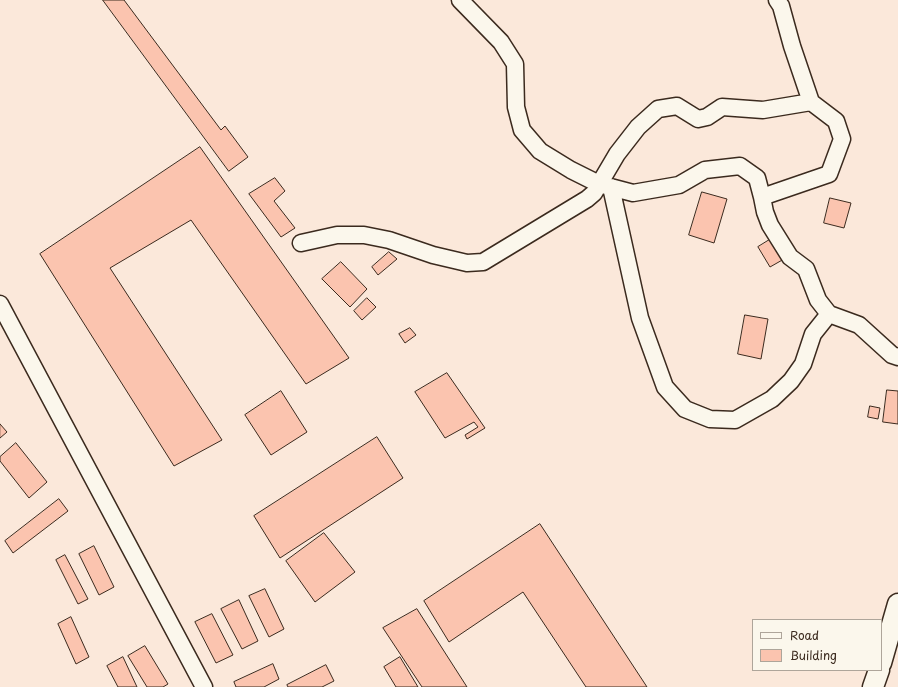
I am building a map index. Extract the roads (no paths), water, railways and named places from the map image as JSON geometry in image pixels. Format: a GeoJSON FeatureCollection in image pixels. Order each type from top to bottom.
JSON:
{"type":"FeatureCollection","features":[{"type":"Feature","properties":{"kind":"main road"},"geometry":{"type":"LineString","coordinates":[[882,660],[898,604]]}},
{"type":"Feature","properties":{"kind":"main road"},"geometry":{"type":"LineString","coordinates":[[873,687],[879,671]]}},
{"type":"Feature","properties":{"kind":"street"},"geometry":{"type":"LineString","coordinates":[[460,0],[501,42],[515,64],[516,107],[522,130],[540,151],[571,170],[605,186],[633,193],[679,184],[705,170],[740,166],[757,178],[765,212],[770,225],[790,257],[806,269],[818,300],[829,314],[860,325],[892,355],[898,357]]}},
{"type":"Feature","properties":{"kind":"street"},"geometry":{"type":"LineString","coordinates":[[762,197],[829,174],[842,139],[836,121],[811,102],[792,46],[781,6],[777,0]]}},
{"type":"Feature","properties":{"kind":"street"},"geometry":{"type":"LineString","coordinates":[[811,102],[763,110],[722,107],[708,117],[698,119],[677,106],[658,108],[638,127],[617,154],[605,186],[640,318],[665,388],[685,409],[710,419],[735,420],[772,399],[791,381],[803,364],[813,334],[829,314]]}},
{"type":"Feature","properties":{"kind":"street"},"geometry":{"type":"LineString","coordinates":[[301,243],[337,235],[364,235],[389,240],[433,255],[467,263],[483,262],[587,199],[605,186]]}},
{"type":"Feature","properties":{"kind":"street"},"geometry":{"type":"LineString","coordinates":[[0,304],[204,687]]}}]}
